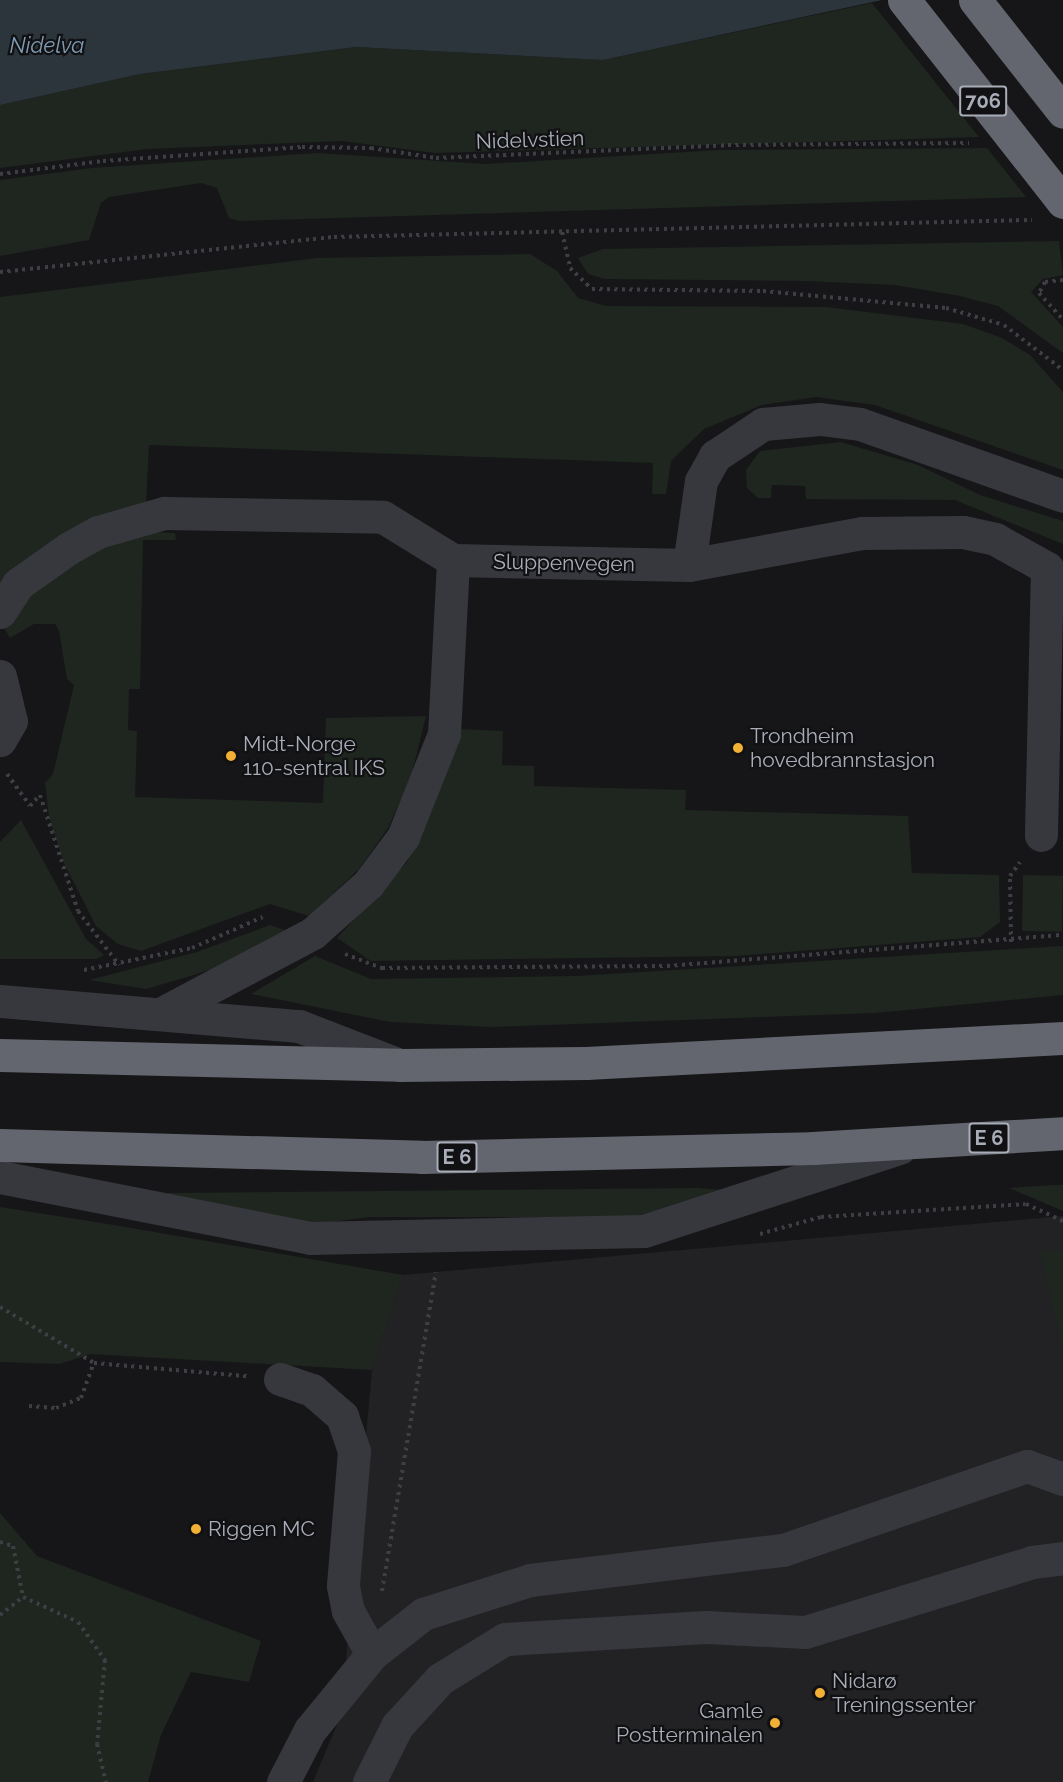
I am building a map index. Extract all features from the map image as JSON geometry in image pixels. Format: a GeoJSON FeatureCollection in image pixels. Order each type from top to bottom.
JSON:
{"type":"FeatureCollection","features":[{"type":"Feature","properties":{"kind":"highway","name":"706"},"geometry":{"type":"LineString","coordinates":[[904,0],[1051,211]]}},
{"type":"Feature","properties":{"kind":"highway","name":"706"},"geometry":{"type":"LineString","coordinates":[[975,0],[1063,112]]}},
{"type":"Feature","properties":{"kind":"highway"},"geometry":{"type":"LineString","coordinates":[[0,1056],[400,1065],[598,1062],[1063,1038]]}},
{"type":"Feature","properties":{"kind":"highway","name":"E 6"},"geometry":{"type":"LineString","coordinates":[[0,1145],[422,1157],[915,1143],[1063,1133]]}},
{"type":"Feature","properties":{"kind":"lane"},"geometry":{"type":"LineString","coordinates":[[689,565],[701,481],[715,456],[763,424],[820,419],[860,424],[1063,496]]}},
{"type":"Feature","properties":{"kind":"lane"},"geometry":{"type":"LineString","coordinates":[[0,612],[18,584],[69,548],[98,532],[164,513],[383,517],[453,560],[444,734],[403,837],[368,884],[313,933],[162,1013]]}},
{"type":"Feature","properties":{"kind":"lane","name":"Sluppenvegen"},"geometry":{"type":"LineString","coordinates":[[453,560],[689,565],[862,533],[963,532],[995,539],[1047,568],[1041,835]]}},
{"type":"Feature","properties":{"kind":"lane"},"geometry":{"type":"LineString","coordinates":[[0,676],[11,722],[2,754]]}},
{"type":"Feature","properties":{"kind":"lane"},"geometry":{"type":"LineString","coordinates":[[0,1001],[299,1026],[400,1065]]}},
{"type":"Feature","properties":{"kind":"lane"},"geometry":{"type":"LineString","coordinates":[[0,1177],[310,1238],[644,1231],[915,1143]]}},
{"type":"Feature","properties":{"kind":"lane"},"geometry":{"type":"LineString","coordinates":[[280,1379],[312,1390],[342,1416],[354,1451],[343,1586],[348,1611],[372,1654]]}},
{"type":"Feature","properties":{"kind":"lane"},"geometry":{"type":"LineString","coordinates":[[283,1782],[310,1730],[372,1654],[423,1614],[484,1591],[530,1580],[783,1550],[1027,1466],[1063,1479]]}},
{"type":"Feature","properties":{"kind":"lane"},"geometry":{"type":"LineString","coordinates":[[369,1782],[397,1726],[440,1679],[505,1639],[706,1627],[805,1632],[1032,1562],[1063,1558]]}},
{"type":"Feature","properties":{"kind":"path","name":"Nidelvstien"},"geometry":{"type":"LineString","coordinates":[[0,174],[103,160],[302,147],[371,148],[436,158],[728,145],[973,142]]}},
{"type":"Feature","properties":{"kind":"path"},"geometry":{"type":"LineString","coordinates":[[0,272],[334,237],[562,231],[1051,211]]}},
{"type":"Feature","properties":{"kind":"path"},"geometry":{"type":"LineString","coordinates":[[562,231],[570,268],[592,289],[763,291],[946,308],[1004,325],[1063,370]]}},
{"type":"Feature","properties":{"kind":"path"},"geometry":{"type":"LineString","coordinates":[[1063,280],[1045,282],[1039,293],[1063,320]]}},
{"type":"Feature","properties":{"kind":"path"},"geometry":{"type":"LineString","coordinates":[[2,754],[30,806],[40,795],[78,911],[118,965]]}},
{"type":"Feature","properties":{"kind":"path"},"geometry":{"type":"LineString","coordinates":[[1011,942],[1010,876],[1041,835]]}},
{"type":"Feature","properties":{"kind":"path"},"geometry":{"type":"LineString","coordinates":[[80,970],[118,965],[192,948],[255,918],[283,914],[339,952],[382,968],[667,966],[1011,942],[1063,935]]}},
{"type":"Feature","properties":{"kind":"path"},"geometry":{"type":"LineString","coordinates":[[755,1236],[822,1217],[1026,1204],[1063,1221]]}},
{"type":"Feature","properties":{"kind":"path"},"geometry":{"type":"LineString","coordinates":[[381,1596],[432,1274],[444,1273]]}},
{"type":"Feature","properties":{"kind":"path"},"geometry":{"type":"LineString","coordinates":[[0,1307],[94,1363],[280,1379]]}},
{"type":"Feature","properties":{"kind":"path"},"geometry":{"type":"LineString","coordinates":[[29,1406],[56,1408],[81,1398],[94,1363]]}},
{"type":"Feature","properties":{"kind":"path"},"geometry":{"type":"LineString","coordinates":[[0,1542],[13,1546],[23,1596]]}},
{"type":"Feature","properties":{"kind":"path"},"geometry":{"type":"LineString","coordinates":[[0,1616],[23,1596]]}},
{"type":"Feature","properties":{"kind":"path"},"geometry":{"type":"LineString","coordinates":[[23,1596],[78,1622],[105,1660],[97,1744],[106,1782]]}},
{"type":"Feature","properties":{"kind":"shaded area"},"geometry":{"type":"Polygon","coordinates":[[[872,3],[979,137],[435,153],[342,141],[147,149],[0,168],[0,105],[140,74],[356,47],[603,60],[872,3]]]}},
{"type":"Feature","properties":{"kind":"shaded area"},"geometry":{"type":"Polygon","coordinates":[[[987,148],[1026,197],[239,221],[229,218],[217,188],[201,183],[109,197],[101,203],[89,240],[0,256],[0,180],[92,168],[318,153],[486,164],[719,150],[987,148]]]}},
{"type":"Feature","properties":{"kind":"shaded area"},"geometry":{"type":"Polygon","coordinates":[[[1059,241],[1063,275],[1043,279],[1031,292],[1063,327],[1063,353],[998,306],[960,296],[895,285],[805,281],[605,279],[588,274],[578,258],[603,249],[1059,241]]]}},
{"type":"Feature","properties":{"kind":"shaded area"},"geometry":{"type":"Polygon","coordinates":[[[530,254],[557,271],[578,298],[606,306],[826,307],[963,324],[1002,338],[1030,355],[1063,392],[1063,470],[875,405],[816,397],[762,405],[704,429],[671,461],[666,494],[652,494],[653,463],[149,445],[146,504],[0,596],[0,297],[317,258],[530,254]]]}},
{"type":"Feature","properties":{"kind":"shaded area"},"geometry":{"type":"Polygon","coordinates":[[[841,442],[918,465],[980,495],[1063,521],[1063,544],[955,500],[806,499],[805,486],[772,485],[771,498],[758,498],[747,488],[746,470],[760,451],[841,442]]]}},
{"type":"Feature","properties":{"kind":"shaded area"},"geometry":{"type":"Polygon","coordinates":[[[146,532],[175,533],[176,540],[143,540],[140,689],[129,689],[128,730],[137,731],[135,797],[323,803],[326,718],[426,716],[411,777],[388,828],[359,869],[309,916],[270,904],[141,951],[118,944],[96,926],[64,863],[49,817],[45,783],[53,774],[74,685],[67,679],[59,631],[55,624],[34,624],[10,638],[3,626],[4,616],[91,546],[146,532]]]}},
{"type":"Feature","properties":{"kind":"shaded area"},"geometry":{"type":"Polygon","coordinates":[[[459,729],[503,731],[502,765],[534,766],[534,786],[686,790],[685,810],[908,816],[912,873],[999,875],[1000,922],[980,937],[736,956],[371,961],[337,938],[407,862],[436,801],[459,729]]]}},
{"type":"Feature","properties":{"kind":"shaded area"},"geometry":{"type":"Polygon","coordinates":[[[21,820],[86,939],[104,955],[97,959],[0,959],[0,842],[21,820]]]}},
{"type":"Feature","properties":{"kind":"shaded area"},"geometry":{"type":"Polygon","coordinates":[[[1023,875],[1063,876],[1062,932],[1022,931],[1023,875]]]}},
{"type":"Feature","properties":{"kind":"shaded area"},"geometry":{"type":"Polygon","coordinates":[[[270,925],[288,931],[240,960],[187,977],[146,989],[89,980],[197,952],[270,925]]]}},
{"type":"Feature","properties":{"kind":"shaded area"},"geometry":{"type":"Polygon","coordinates":[[[1063,946],[1063,995],[875,1013],[491,1027],[390,1022],[251,994],[315,956],[371,979],[576,976],[1063,946]]]}},
{"type":"Feature","properties":{"kind":"shaded area"},"geometry":{"type":"Polygon","coordinates":[[[1054,1185],[1063,1185],[1063,1211],[1009,1188],[1054,1185]]]}},
{"type":"Feature","properties":{"kind":"shaded area"},"geometry":{"type":"Polygon","coordinates":[[[698,1188],[721,1190],[648,1217],[370,1217],[315,1224],[164,1193],[698,1188]]]}},
{"type":"Feature","properties":{"kind":"shaded area"},"geometry":{"type":"Polygon","coordinates":[[[0,1207],[403,1275],[372,1370],[91,1354],[59,1364],[0,1362],[0,1207]]]}},
{"type":"Feature","properties":{"kind":"shaded area"},"geometry":{"type":"Polygon","coordinates":[[[1063,1216],[1063,1782],[313,1782],[341,1715],[372,1370],[403,1275],[1063,1216]]]}},
{"type":"Feature","properties":{"kind":"shaded area"},"geometry":{"type":"Polygon","coordinates":[[[1063,1250],[1063,1351],[1040,1251],[1063,1250]]]}},
{"type":"Feature","properties":{"kind":"shaded area"},"geometry":{"type":"Polygon","coordinates":[[[0,1513],[37,1556],[261,1641],[249,1682],[191,1672],[161,1735],[148,1782],[0,1782],[0,1513]]]}},
{"type":"Feature","properties":{"kind":"water","name":"Nidelva"},"geometry":{"type":"Polygon","coordinates":[[[0,0],[882,0],[603,60],[356,47],[140,74],[0,105],[0,0]]]}},
{"type":"Feature","properties":{"kind":"place","name":"Trondheim hovedbrannstasjon"},"geometry":{"type":"Point","coordinates":[738,748]}},
{"type":"Feature","properties":{"kind":"place","name":"Midt-Norge 110-sentral IKS"},"geometry":{"type":"Point","coordinates":[231,756]}},
{"type":"Feature","properties":{"kind":"place","name":"Riggen MC"},"geometry":{"type":"Point","coordinates":[196,1529]}},
{"type":"Feature","properties":{"kind":"place","name":"Nidarø Treningssenter"},"geometry":{"type":"Point","coordinates":[820,1693]}},
{"type":"Feature","properties":{"kind":"place","name":"Gamle Postterminalen"},"geometry":{"type":"Point","coordinates":[775,1723]}}]}
